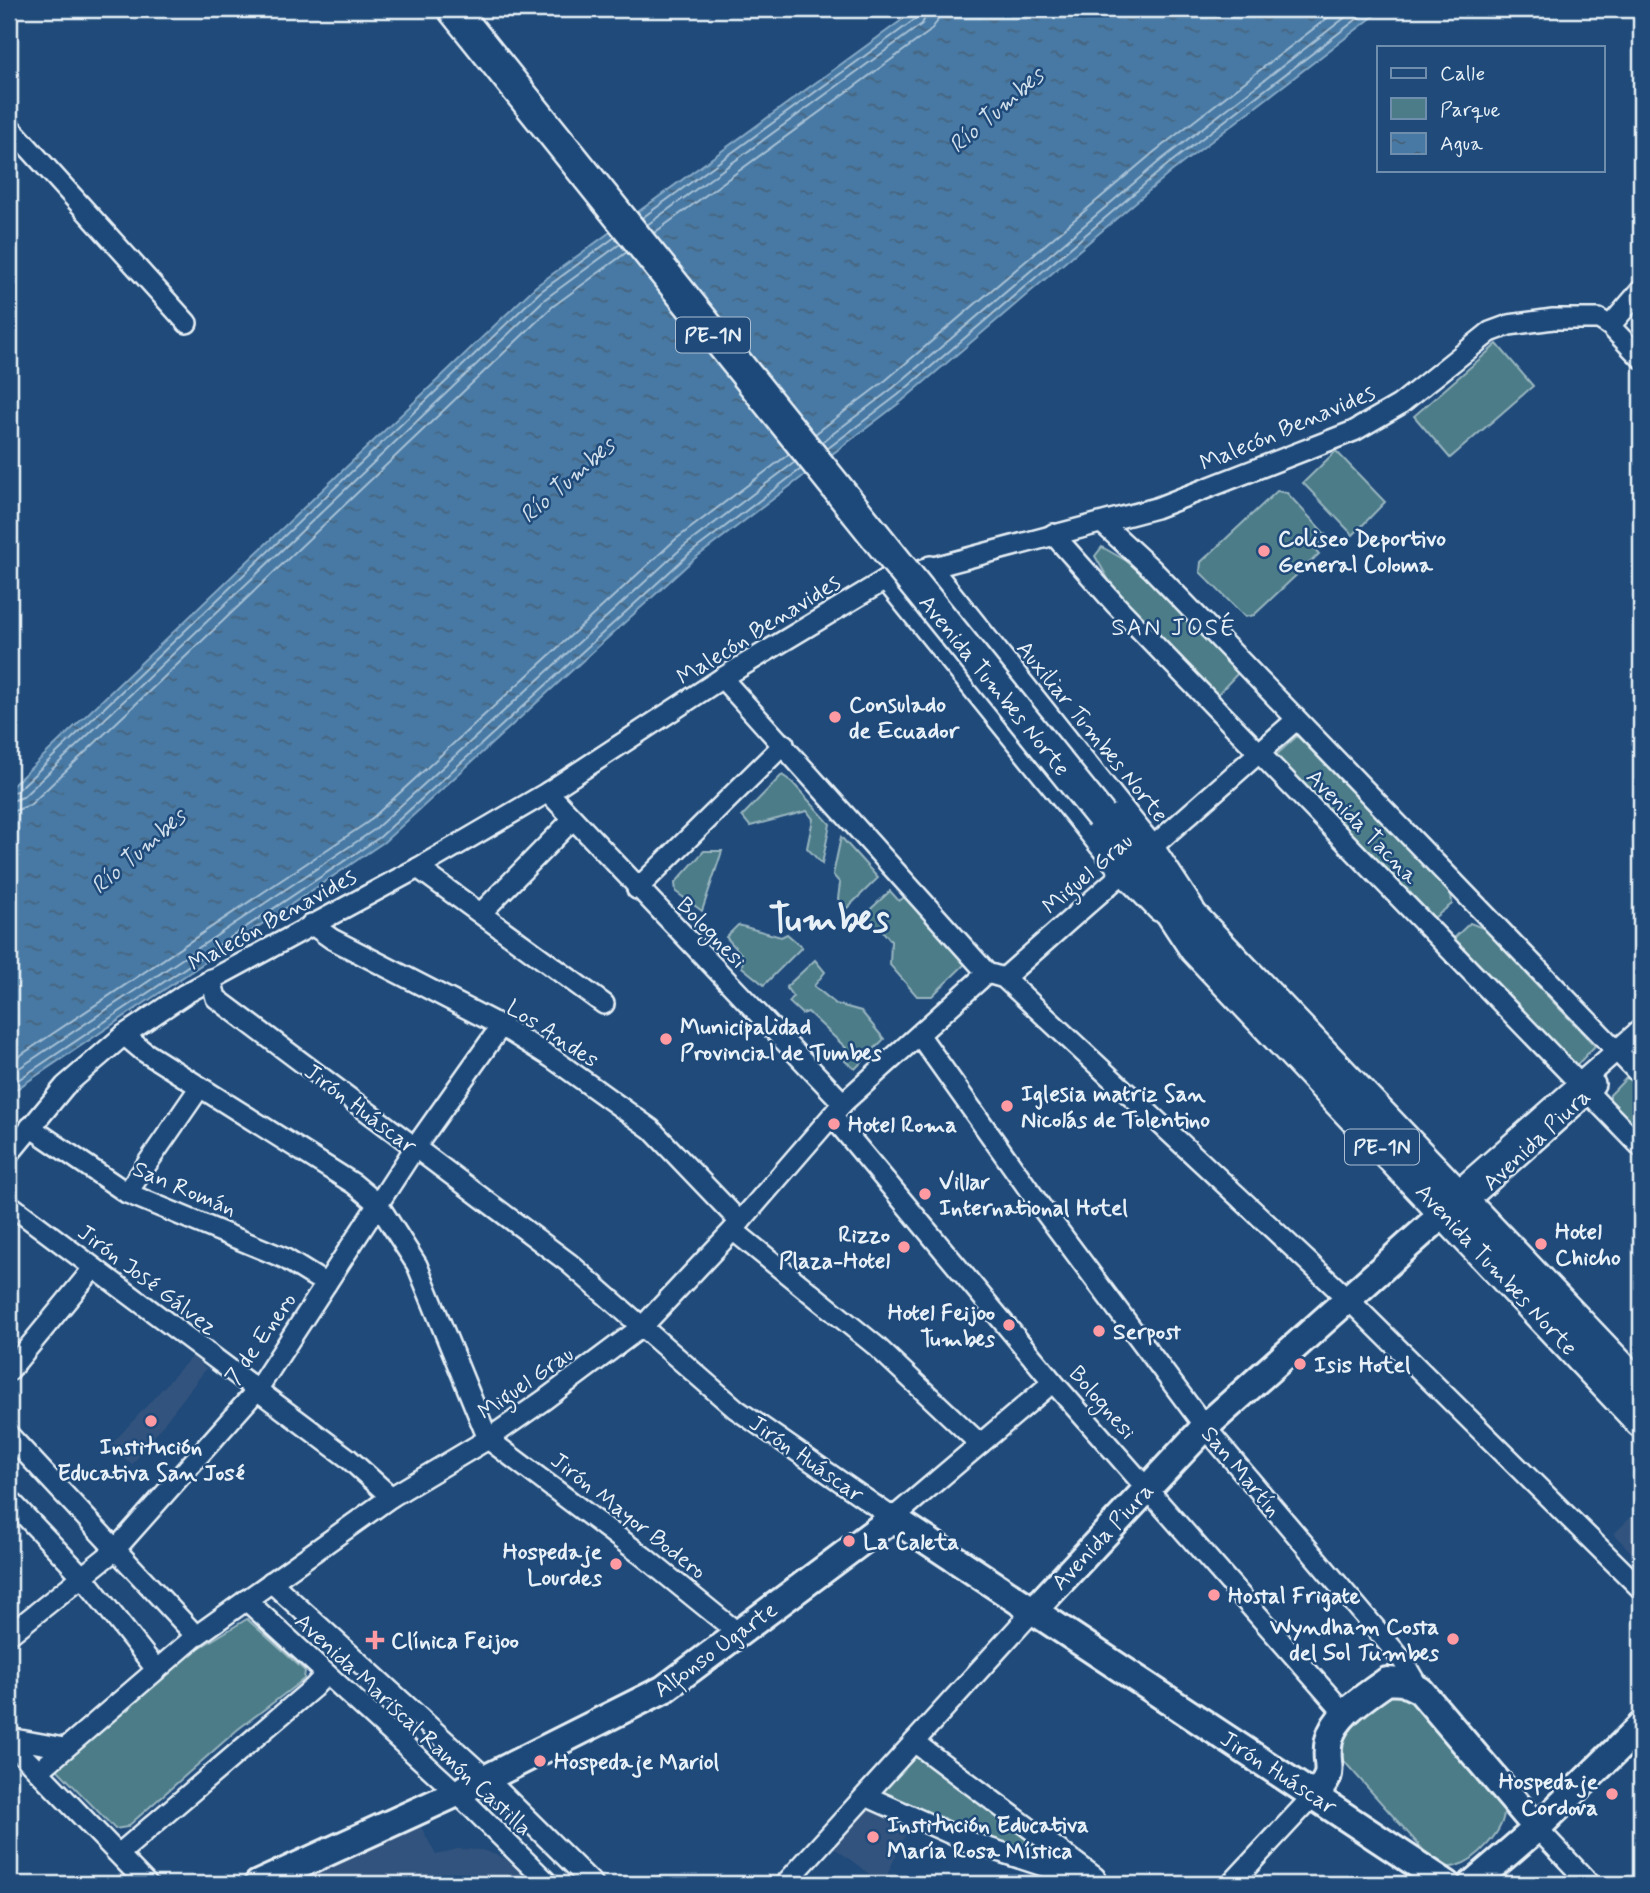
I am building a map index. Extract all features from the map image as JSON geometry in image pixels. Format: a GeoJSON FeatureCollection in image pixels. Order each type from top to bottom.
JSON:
{"type":"FeatureCollection","features":[{"type":"Feature","properties":{"kind":"highway","name":"Avenida Tumbes Norte"},"geometry":{"type":"LineString","coordinates":[[453,9],[571,160],[1202,940],[1455,1203],[1641,1388]]}},
{"type":"Feature","properties":{"kind":"highway","name":"Avenida Tumbes Norte"},"geometry":{"type":"LineString","coordinates":[[1455,1203],[1641,1422]]}},
{"type":"Feature","properties":{"kind":"main road","name":"Avenida Piura"},"geometry":{"type":"LineString","coordinates":[[1033,1611],[1205,1427],[1455,1203]]}},
{"type":"Feature","properties":{"kind":"main road","name":"Jirón Huáscar"},"geometry":{"type":"LineString","coordinates":[[893,1518],[1447,1884]]}},
{"type":"Feature","properties":{"kind":"main road","name":"Alfonso Ugarte"},"geometry":{"type":"LineString","coordinates":[[258,1884],[457,1793],[664,1689],[893,1518]]}},
{"type":"Feature","properties":{"kind":"main road"},"geometry":{"type":"LineString","coordinates":[[1314,1795],[1328,1782],[1332,1771],[1328,1741],[1345,1714],[1387,1681],[1403,1682],[1420,1690]]}},
{"type":"Feature","properties":{"kind":"main road","name":"San Martín"},"geometry":{"type":"LineString","coordinates":[[1420,1690],[1537,1828]]}},
{"type":"Feature","properties":{"kind":"main road"},"geometry":{"type":"LineString","coordinates":[[1472,1884],[1537,1828],[1641,1726]]}},
{"type":"Feature","properties":{"kind":"street"},"geometry":{"type":"LineString","coordinates":[[9,126],[187,323]]}},
{"type":"Feature","properties":{"kind":"street"},"geometry":{"type":"LineString","coordinates":[[1641,290],[1611,326],[1641,358]]}},
{"type":"Feature","properties":{"kind":"street","name":"Malecón Benavides"},"geometry":{"type":"LineString","coordinates":[[9,1154],[65,1086],[124,1035],[211,979],[418,868],[548,792],[722,678],[885,580],[1156,508],[1354,430],[1399,405],[1490,332],[1509,325],[1585,317],[1599,319],[1611,326]]}},
{"type":"Feature","properties":{"kind":"street","name":"Avenida Tacna"},"geometry":{"type":"LineString","coordinates":[[1102,523],[1152,569],[1641,1076]]}},
{"type":"Feature","properties":{"kind":"street","name":"Avenida Tacna"},"geometry":{"type":"LineString","coordinates":[[1053,534],[1116,606],[1641,1147]]}},
{"type":"Feature","properties":{"kind":"street","name":"Auxiliar Tumbes Norte"},"geometry":{"type":"LineString","coordinates":[[930,566],[1138,861]]}},
{"type":"Feature","properties":{"kind":"street"},"geometry":{"type":"LineString","coordinates":[[885,580],[1138,861]]}},
{"type":"Feature","properties":{"kind":"street"},"geometry":{"type":"LineString","coordinates":[[722,678],[995,975],[1349,1300],[1641,1589]]}},
{"type":"Feature","properties":{"kind":"street","name":"Miguel Grau"},"geometry":{"type":"LineString","coordinates":[[39,1772],[196,1636],[391,1497],[488,1439],[643,1326],[737,1226],[837,1110],[920,1035],[1138,861],[1296,720]]}},
{"type":"Feature","properties":{"kind":"street"},"geometry":{"type":"LineString","coordinates":[[636,889],[784,744]]}},
{"type":"Feature","properties":{"kind":"street","name":"Bolognesi"},"geometry":{"type":"LineString","coordinates":[[548,792],[837,1110],[1053,1382],[1345,1714]]}},
{"type":"Feature","properties":{"kind":"street"},"geometry":{"type":"LineString","coordinates":[[481,913],[573,819]]}},
{"type":"Feature","properties":{"kind":"street"},"geometry":{"type":"LineString","coordinates":[[418,868],[604,1004]]}},
{"type":"Feature","properties":{"kind":"street","name":"Los Andes"},"geometry":{"type":"LineString","coordinates":[[311,924],[332,939],[500,1026],[552,1058],[651,1129],[737,1226],[876,1346],[980,1444]]}},
{"type":"Feature","properties":{"kind":"street","name":"Jirón Huáscar"},"geometry":{"type":"LineString","coordinates":[[211,979],[216,998],[569,1263],[736,1409],[893,1518]]}},
{"type":"Feature","properties":{"kind":"street","name":"7 de Enero"},"geometry":{"type":"LineString","coordinates":[[9,1635],[114,1551],[257,1390],[414,1149],[500,1026]]}},
{"type":"Feature","properties":{"kind":"street","name":"Avenida Piura"},"geometry":{"type":"LineString","coordinates":[[1455,1203],[1583,1088],[1641,1028]]}},
{"type":"Feature","properties":{"kind":"street"},"geometry":{"type":"LineString","coordinates":[[124,1035],[200,1087],[343,1177],[378,1205],[417,1265],[488,1439]]}},
{"type":"Feature","properties":{"kind":"street","name":"San Martín"},"geometry":{"type":"LineString","coordinates":[[920,1035],[1044,1211],[1205,1427],[1402,1661],[1420,1690]]}},
{"type":"Feature","properties":{"kind":"street"},"geometry":{"type":"LineString","coordinates":[[127,1193],[200,1087]]}},
{"type":"Feature","properties":{"kind":"street","name":"San Román"},"geometry":{"type":"LineString","coordinates":[[30,1126],[127,1193],[284,1258],[326,1284]]}},
{"type":"Feature","properties":{"kind":"street","name":"Jirón José Gálvez"},"geometry":{"type":"LineString","coordinates":[[9,1204],[92,1270],[348,1458],[391,1497]]}},
{"type":"Feature","properties":{"kind":"street"},"geometry":{"type":"LineString","coordinates":[[9,1371],[92,1270]]}},
{"type":"Feature","properties":{"kind":"street","name":"Alfonso Ugarte"},"geometry":{"type":"LineString","coordinates":[[893,1518],[1053,1382]]}},
{"type":"Feature","properties":{"kind":"street"},"geometry":{"type":"LineString","coordinates":[[9,1435],[114,1551],[196,1636]]}},
{"type":"Feature","properties":{"kind":"street","name":"Jirón Mayor Bodero"},"geometry":{"type":"LineString","coordinates":[[488,1439],[643,1556],[738,1633]]}},
{"type":"Feature","properties":{"kind":"street"},"geometry":{"type":"LineString","coordinates":[[9,1499],[83,1577],[156,1668]]}},
{"type":"Feature","properties":{"kind":"street","name":"Avenida Mariscal Ramón Castilla"},"geometry":{"type":"LineString","coordinates":[[271,1582],[486,1779],[593,1884]]}},
{"type":"Feature","properties":{"kind":"street","name":"Avenida Mariscal Ramón Castilla"},"geometry":{"type":"LineString","coordinates":[[246,1600],[457,1793],[549,1884]]}},
{"type":"Feature","properties":{"kind":"street","name":"Avenida Piura"},"geometry":{"type":"LineString","coordinates":[[785,1884],[1033,1611]]}},
{"type":"Feature","properties":{"kind":"street"},"geometry":{"type":"LineString","coordinates":[[120,1853],[326,1674]]}},
{"type":"Feature","properties":{"kind":"street"},"geometry":{"type":"LineString","coordinates":[[9,1739],[64,1748]]}},
{"type":"Feature","properties":{"kind":"street"},"geometry":{"type":"LineString","coordinates":[[9,1739],[147,1884]]}},
{"type":"Feature","properties":{"kind":"street"},"geometry":{"type":"LineString","coordinates":[[914,1742],[1105,1884]]}},
{"type":"Feature","properties":{"kind":"street"},"geometry":{"type":"LineString","coordinates":[[1231,1884],[1314,1795]]}},
{"type":"Feature","properties":{"kind":"street"},"geometry":{"type":"LineString","coordinates":[[866,1796],[967,1841],[1098,1884]]}},
{"type":"Feature","properties":{"kind":"street","name":"San Martín"},"geometry":{"type":"LineString","coordinates":[[1537,1828],[1590,1884]]}},
{"type":"Feature","properties":{"kind":"shaded area","name":"Institución Educativa San José"},"geometry":{"type":"Polygon","coordinates":[[[192,1356],[206,1369],[132,1465],[110,1446],[192,1356]]]}},
{"type":"Feature","properties":{"kind":"shaded area"},"geometry":{"type":"Polygon","coordinates":[[[1641,1507],[1641,1563],[1614,1534],[1641,1507]]]}},
{"type":"Feature","properties":{"kind":"shaded area","name":"Institución Educativa María Rosa Mística"},"geometry":{"type":"Polygon","coordinates":[[[868,1809],[909,1827],[883,1884],[833,1847],[868,1809]]]}},
{"type":"Feature","properties":{"kind":"shaded area"},"geometry":{"type":"Polygon","coordinates":[[[420,1825],[436,1855],[457,1849],[482,1850],[504,1858],[522,1872],[515,1881],[518,1884],[285,1884],[420,1825]]]}},
{"type":"Feature","properties":{"kind":"green space"},"geometry":{"type":"Polygon","coordinates":[[[1497,344],[1533,386],[1450,458],[1414,416],[1497,344]]]}},
{"type":"Feature","properties":{"kind":"green space"},"geometry":{"type":"Polygon","coordinates":[[[1336,451],[1385,502],[1353,535],[1303,483],[1336,451]]]}},
{"type":"Feature","properties":{"kind":"green space","name":"Coliseo Deportivo General Coloma"},"geometry":{"type":"Polygon","coordinates":[[[1277,491],[1287,493],[1326,535],[1314,548],[1319,554],[1254,615],[1245,617],[1200,572],[1201,562],[1277,491]]]}},
{"type":"Feature","properties":{"kind":"green space"},"geometry":{"type":"Polygon","coordinates":[[[1102,547],[1146,572],[1240,671],[1216,696],[1118,596],[1095,556],[1102,547]]]}},
{"type":"Feature","properties":{"kind":"green space"},"geometry":{"type":"Polygon","coordinates":[[[1297,736],[1451,893],[1452,904],[1430,921],[1275,756],[1297,736]]]}},
{"type":"Feature","properties":{"kind":"green space"},"geometry":{"type":"Polygon","coordinates":[[[782,775],[792,782],[830,824],[822,864],[807,848],[813,819],[807,811],[750,826],[742,816],[782,775]]]}},
{"type":"Feature","properties":{"kind":"green space"},"geometry":{"type":"Polygon","coordinates":[[[841,837],[878,878],[847,908],[838,899],[840,883],[833,875],[841,837]]]}},
{"type":"Feature","properties":{"kind":"green space"},"geometry":{"type":"Polygon","coordinates":[[[704,851],[722,851],[702,911],[676,892],[675,883],[704,851]]]}},
{"type":"Feature","properties":{"kind":"green space"},"geometry":{"type":"Polygon","coordinates":[[[890,891],[899,901],[909,894],[966,963],[932,996],[917,996],[890,965],[891,941],[880,928],[866,926],[860,919],[890,891]]]}},
{"type":"Feature","properties":{"kind":"green space"},"geometry":{"type":"Polygon","coordinates":[[[1470,923],[1483,928],[1595,1046],[1575,1067],[1452,940],[1470,923]]]}},
{"type":"Feature","properties":{"kind":"green space"},"geometry":{"type":"Polygon","coordinates":[[[738,925],[781,937],[787,934],[802,947],[764,985],[742,967],[743,956],[726,937],[738,925]]]}},
{"type":"Feature","properties":{"kind":"green space"},"geometry":{"type":"Polygon","coordinates":[[[815,960],[825,972],[814,986],[836,1004],[861,1011],[884,1039],[855,1069],[845,1061],[846,1048],[808,1012],[802,1014],[789,1002],[793,997],[786,987],[815,960]]]}},
{"type":"Feature","properties":{"kind":"green space"},"geometry":{"type":"Polygon","coordinates":[[[1631,1073],[1641,1082],[1641,1133],[1610,1101],[1610,1095],[1631,1073]]]}},
{"type":"Feature","properties":{"kind":"green space"},"geometry":{"type":"Polygon","coordinates":[[[247,1619],[305,1671],[304,1679],[237,1730],[127,1827],[115,1829],[57,1769],[61,1757],[166,1668],[247,1619]]]}},
{"type":"Feature","properties":{"kind":"green space"},"geometry":{"type":"Polygon","coordinates":[[[1385,1689],[1406,1695],[1504,1808],[1495,1835],[1481,1851],[1464,1863],[1450,1867],[1434,1862],[1342,1759],[1341,1737],[1345,1728],[1359,1711],[1385,1689]]]}},
{"type":"Feature","properties":{"kind":"green space"},"geometry":{"type":"Polygon","coordinates":[[[919,1754],[1047,1856],[1048,1861],[1042,1863],[882,1796],[883,1789],[919,1754]]]}},
{"type":"Feature","properties":{"kind":"water","name":"Río Tumbes"},"geometry":{"type":"Polygon","coordinates":[[[917,9],[1383,9],[1171,172],[902,401],[694,559],[384,842],[9,1094],[9,789],[536,286],[917,9]]]}},
{"type":"Feature","properties":{"kind":"place","name":"Coliseo Deportivo General Coloma"},"geometry":{"type":"Point","coordinates":[1264,551]}},
{"type":"Feature","properties":{"kind":"place","name":"Consulado de Ecuador"},"geometry":{"type":"Point","coordinates":[835,717]}},
{"type":"Feature","properties":{"kind":"place","name":"Municipalidad Provincial de Tumbes"},"geometry":{"type":"Point","coordinates":[666,1039]}},
{"type":"Feature","properties":{"kind":"place","name":"Iglesia matriz San Nicolás de Tolentino"},"geometry":{"type":"Point","coordinates":[1007,1106]}},
{"type":"Feature","properties":{"kind":"place","name":"Hotel Roma"},"geometry":{"type":"Point","coordinates":[834,1124]}},
{"type":"Feature","properties":{"kind":"place","name":"Villar International Hotel"},"geometry":{"type":"Point","coordinates":[925,1194]}},
{"type":"Feature","properties":{"kind":"place","name":"Hotel Chicho"},"geometry":{"type":"Point","coordinates":[1541,1244]}},
{"type":"Feature","properties":{"kind":"place","name":"Rizzo Plaza-Hotel"},"geometry":{"type":"Point","coordinates":[904,1247]}},
{"type":"Feature","properties":{"kind":"place","name":"Hotel Feijoo Tumbes"},"geometry":{"type":"Point","coordinates":[1009,1325]}},
{"type":"Feature","properties":{"kind":"place","name":"Serpost"},"geometry":{"type":"Point","coordinates":[1099,1331]}},
{"type":"Feature","properties":{"kind":"place","name":"Isis Hotel"},"geometry":{"type":"Point","coordinates":[1300,1364]}},
{"type":"Feature","properties":{"kind":"place","name":"Institución Educativa San José"},"geometry":{"type":"Point","coordinates":[151,1421]}},
{"type":"Feature","properties":{"kind":"place","name":"La Caleta"},"geometry":{"type":"Point","coordinates":[849,1541]}},
{"type":"Feature","properties":{"kind":"place","name":"Hospedaje Lourdes"},"geometry":{"type":"Point","coordinates":[616,1564]}},
{"type":"Feature","properties":{"kind":"place","name":"Hostal Frigate"},"geometry":{"type":"Point","coordinates":[1214,1595]}},
{"type":"Feature","properties":{"kind":"place","name":"Wyndham Costa del Sol Tumbes"},"geometry":{"type":"Point","coordinates":[1453,1639]}},
{"type":"Feature","properties":{"kind":"place","name":"Clínica Feijoo"},"geometry":{"type":"Point","coordinates":[375,1640]}},
{"type":"Feature","properties":{"kind":"place","name":"Hospedaje Mariol"},"geometry":{"type":"Point","coordinates":[540,1761]}},
{"type":"Feature","properties":{"kind":"place","name":"Hospedaje Cordova"},"geometry":{"type":"Point","coordinates":[1612,1794]}},
{"type":"Feature","properties":{"kind":"place","name":"Institución Educativa María Rosa Mística"},"geometry":{"type":"Point","coordinates":[873,1837]}},
{"type":"Feature","properties":{"kind":"district","name":"SAN JOSÉ"},"geometry":{"type":"Point","coordinates":[1174,627]}},
{"type":"Feature","properties":{"kind":"district","name":"Tumbes"},"geometry":{"type":"Point","coordinates":[829,918]}}]}
